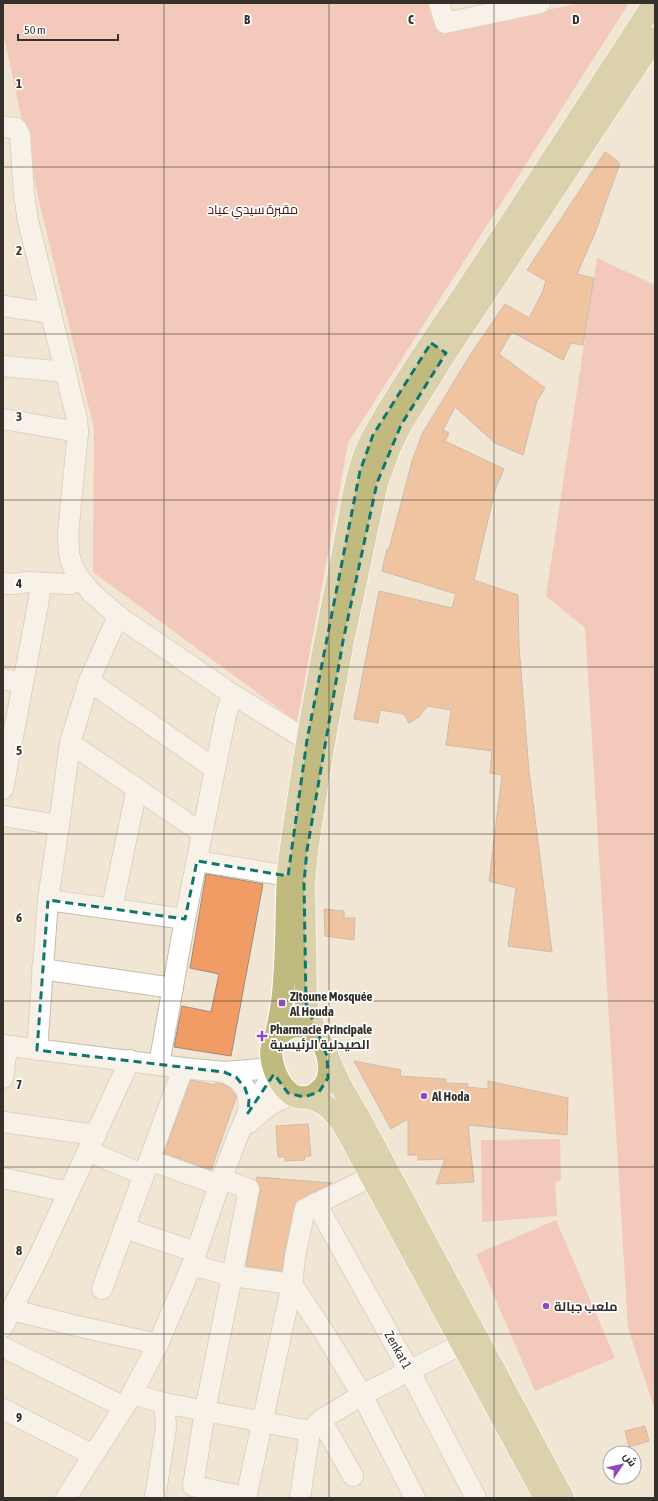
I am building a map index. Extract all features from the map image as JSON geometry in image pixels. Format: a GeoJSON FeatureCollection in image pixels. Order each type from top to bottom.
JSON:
{"type":"FeatureCollection","features":[{"type":"Feature","properties":{"kind":"main road"},"geometry":{"type":"LineString","coordinates":[[545,1498],[344,1126],[334,1112],[319,1101],[288,1093],[282,1088],[274,1070],[271,1054],[282,1003],[288,876],[291,845],[315,744],[343,641],[346,584],[377,483],[390,447],[438,348],[518,212],[654,3]]}},
{"type":"Feature","properties":{"kind":"main road"},"geometry":{"type":"LineString","coordinates":[[438,348],[655,38]]}},
{"type":"Feature","properties":{"kind":"main road"},"geometry":{"type":"LineString","coordinates":[[315,744],[304,883],[306,1003],[309,1016],[341,1086],[563,1498]]}},
{"type":"Feature","properties":{"kind":"main road"},"geometry":{"type":"LineString","coordinates":[[274,1042],[281,1032],[297,1026],[312,1030],[318,1036]]}},
{"type":"Feature","properties":{"kind":"main road"},"geometry":{"type":"LineString","coordinates":[[300,1097],[312,1096],[325,1086],[329,1070],[327,1056]]}},
{"type":"Feature","properties":{"kind":"street"},"geometry":{"type":"LineString","coordinates":[[439,3],[446,23],[498,8],[540,3]]}},
{"type":"Feature","properties":{"kind":"street"},"geometry":{"type":"LineString","coordinates":[[3,126],[16,128],[20,135],[24,194],[28,221],[77,419],[78,432],[68,534],[69,554],[73,567],[80,579],[92,593],[118,616],[232,694],[315,744]]}},
{"type":"Feature","properties":{"kind":"street"},"geometry":{"type":"LineString","coordinates":[[3,306],[51,313]]}},
{"type":"Feature","properties":{"kind":"street"},"geometry":{"type":"LineString","coordinates":[[3,366],[65,372]]}},
{"type":"Feature","properties":{"kind":"street"},"geometry":{"type":"LineString","coordinates":[[3,419],[78,432]]}},
{"type":"Feature","properties":{"kind":"street"},"geometry":{"type":"LineString","coordinates":[[3,583],[71,584],[80,579]]}},
{"type":"Feature","properties":{"kind":"street"},"geometry":{"type":"LineString","coordinates":[[3,790],[42,583]]}},
{"type":"Feature","properties":{"kind":"street"},"geometry":{"type":"LineString","coordinates":[[37,1050],[48,900],[70,743],[89,680],[118,616]]}},
{"type":"Feature","properties":{"kind":"street"},"geometry":{"type":"LineString","coordinates":[[3,679],[22,683]]}},
{"type":"Feature","properties":{"kind":"street"},"geometry":{"type":"LineString","coordinates":[[89,680],[215,769]]}},
{"type":"Feature","properties":{"kind":"street"},"geometry":{"type":"LineString","coordinates":[[158,1065],[185,919],[198,861],[202,833],[226,715],[232,694]]}},
{"type":"Feature","properties":{"kind":"street"},"geometry":{"type":"LineString","coordinates":[[70,743],[202,833]]}},
{"type":"Feature","properties":{"kind":"street"},"geometry":{"type":"LineString","coordinates":[[112,908],[137,788]]}},
{"type":"Feature","properties":{"kind":"street"},"geometry":{"type":"LineString","coordinates":[[3,816],[59,825]]}},
{"type":"Feature","properties":{"kind":"street"},"geometry":{"type":"LineString","coordinates":[[198,861],[288,876]]}},
{"type":"Feature","properties":{"kind":"street"},"geometry":{"type":"LineString","coordinates":[[48,900],[185,919]]}},
{"type":"Feature","properties":{"kind":"street"},"geometry":{"type":"LineString","coordinates":[[42,969],[173,988]]}},
{"type":"Feature","properties":{"kind":"street"},"geometry":{"type":"LineString","coordinates":[[224,1072],[249,1060],[274,1042]]}},
{"type":"Feature","properties":{"kind":"street"},"geometry":{"type":"LineString","coordinates":[[3,1078],[5,1046],[224,1072],[274,1070]]}},
{"type":"Feature","properties":{"kind":"street"},"geometry":{"type":"LineString","coordinates":[[130,1060],[38,1258],[6,1321],[77,1326],[158,1344]]}},
{"type":"Feature","properties":{"kind":"street"},"geometry":{"type":"LineString","coordinates":[[102,1289],[183,1068]]}},
{"type":"Feature","properties":{"kind":"street"},"geometry":{"type":"LineString","coordinates":[[66,1498],[128,1401],[158,1344],[194,1259],[220,1182],[239,1133],[248,1113],[274,1070]]}},
{"type":"Feature","properties":{"kind":"street"},"geometry":{"type":"LineString","coordinates":[[224,1072],[236,1077],[245,1088],[249,1100],[248,1113]]}},
{"type":"Feature","properties":{"kind":"street"},"geometry":{"type":"LineString","coordinates":[[239,1133],[279,1099],[287,1096],[300,1097]]}},
{"type":"Feature","properties":{"kind":"street"},"geometry":{"type":"LineString","coordinates":[[3,1122],[92,1143],[147,1167],[249,1189],[205,1411],[193,1486],[246,1497],[292,1284],[295,1256],[305,1209],[371,1177]]}},
{"type":"Feature","properties":{"kind":"street"},"geometry":{"type":"LineString","coordinates":[[3,1178],[68,1192]]}},
{"type":"Feature","properties":{"kind":"street","name":"Zenkat 1"},"geometry":{"type":"LineString","coordinates":[[316,1203],[410,1370],[476,1498]]}},
{"type":"Feature","properties":{"kind":"street"},"geometry":{"type":"LineString","coordinates":[[124,1228],[232,1276],[292,1284],[327,1337],[362,1395],[415,1498]]}},
{"type":"Feature","properties":{"kind":"street"},"geometry":{"type":"LineString","coordinates":[[3,1347],[128,1401],[164,1403],[263,1422],[316,1425],[362,1395],[462,1344]]}},
{"type":"Feature","properties":{"kind":"street"},"geometry":{"type":"LineString","coordinates":[[155,1498],[166,1427],[164,1403]]}},
{"type":"Feature","properties":{"kind":"street"},"geometry":{"type":"LineString","coordinates":[[3,1409],[94,1455]]}},
{"type":"Feature","properties":{"kind":"street"},"geometry":{"type":"LineString","coordinates":[[316,1425],[353,1476]]}},
{"type":"Feature","properties":{"kind":"street"},"geometry":{"type":"LineString","coordinates":[[300,1498],[316,1425]]}},
{"type":"Feature","properties":{"kind":"highlighted area"},"geometry":{"type":"Polygon","coordinates":[[[431,343],[446,353],[401,425],[377,483],[343,641],[307,850],[304,883],[306,1003],[327,1056],[328,1078],[319,1092],[304,1097],[288,1093],[274,1074],[248,1113],[249,1100],[245,1088],[236,1077],[224,1072],[37,1050],[48,900],[185,919],[197,861],[288,876],[307,740],[360,471],[373,435],[431,343]]]}},
{"type":"Feature","properties":{"kind":"green space","name":"مقبرة سيدي عياد"},"geometry":{"type":"Polygon","coordinates":[[[3,3],[434,3],[442,31],[581,3],[629,3],[348,443],[297,722],[93,572],[94,429],[40,205],[3,32],[3,3]]]}},
{"type":"Feature","properties":{"kind":"green space"},"geometry":{"type":"Polygon","coordinates":[[[597,258],[655,285],[655,1411],[628,1328],[585,628],[546,596],[597,258]]]}},
{"type":"Feature","properties":{"kind":"green space"},"geometry":{"type":"Polygon","coordinates":[[[560,1139],[561,1181],[555,1182],[557,1216],[482,1222],[481,1140],[560,1139]]]}},
{"type":"Feature","properties":{"kind":"green space","name":"ملعب جبالة"},"geometry":{"type":"Polygon","coordinates":[[[556,1220],[615,1358],[535,1391],[476,1254],[556,1220]]]}},
{"type":"Feature","properties":{"kind":"building"},"geometry":{"type":"Polygon","coordinates":[[[605,152],[620,163],[595,233],[577,274],[594,278],[583,345],[571,343],[563,360],[512,332],[499,354],[545,388],[537,401],[523,455],[495,443],[455,407],[443,430],[449,433],[445,441],[504,469],[495,490],[474,580],[518,595],[519,646],[529,771],[552,952],[508,946],[516,888],[489,881],[502,775],[490,773],[492,751],[446,745],[451,710],[427,706],[419,717],[409,723],[404,714],[380,710],[378,723],[354,719],[379,591],[452,608],[456,594],[382,571],[412,461],[422,434],[472,352],[505,304],[529,318],[542,293],[546,281],[527,270],[605,152]]]}},
{"type":"Feature","properties":{"kind":"building"},"geometry":{"type":"Polygon","coordinates":[[[206,874],[263,884],[231,1056],[174,1047],[182,1006],[211,1012],[219,974],[190,968],[206,874]]]}},
{"type":"Feature","properties":{"kind":"building"},"geometry":{"type":"Polygon","coordinates":[[[324,909],[344,911],[344,918],[355,918],[354,940],[325,936],[324,909]]]}},
{"type":"Feature","properties":{"kind":"building"},"geometry":{"type":"Polygon","coordinates":[[[354,1061],[401,1070],[400,1076],[446,1079],[446,1083],[468,1084],[467,1087],[488,1089],[488,1081],[568,1098],[567,1135],[468,1125],[474,1182],[436,1184],[445,1159],[418,1160],[418,1155],[408,1155],[408,1119],[391,1129],[354,1061]]]}},
{"type":"Feature","properties":{"kind":"building"},"geometry":{"type":"Polygon","coordinates":[[[191,1080],[215,1085],[215,1083],[221,1083],[230,1088],[236,1096],[211,1170],[164,1153],[191,1080]]]}},
{"type":"Feature","properties":{"kind":"building"},"geometry":{"type":"Polygon","coordinates":[[[308,1124],[311,1156],[305,1156],[305,1160],[285,1161],[285,1157],[278,1157],[276,1126],[308,1124]]]}},
{"type":"Feature","properties":{"kind":"building"},"geometry":{"type":"Polygon","coordinates":[[[257,1177],[332,1183],[296,1202],[284,1255],[282,1271],[246,1266],[260,1191],[260,1185],[256,1180],[257,1177]]]}},
{"type":"Feature","properties":{"kind":"building"},"geometry":{"type":"Polygon","coordinates":[[[645,1426],[649,1441],[636,1445],[628,1445],[625,1431],[645,1426]]]}},
{"type":"Feature","properties":{"kind":"place","name":"Zitoune Mosquée Al Houda"},"geometry":{"type":"Point","coordinates":[282,1003]}},
{"type":"Feature","properties":{"kind":"place","name":"Pharmacie Principale الصيدلية الرئيسية"},"geometry":{"type":"Point","coordinates":[262,1036]}},
{"type":"Feature","properties":{"kind":"place","name":"Al Hoda"},"geometry":{"type":"Point","coordinates":[424,1096]}},
{"type":"Feature","properties":{"kind":"place","name":"ملعب جبالة"},"geometry":{"type":"Point","coordinates":[546,1306]}}]}
